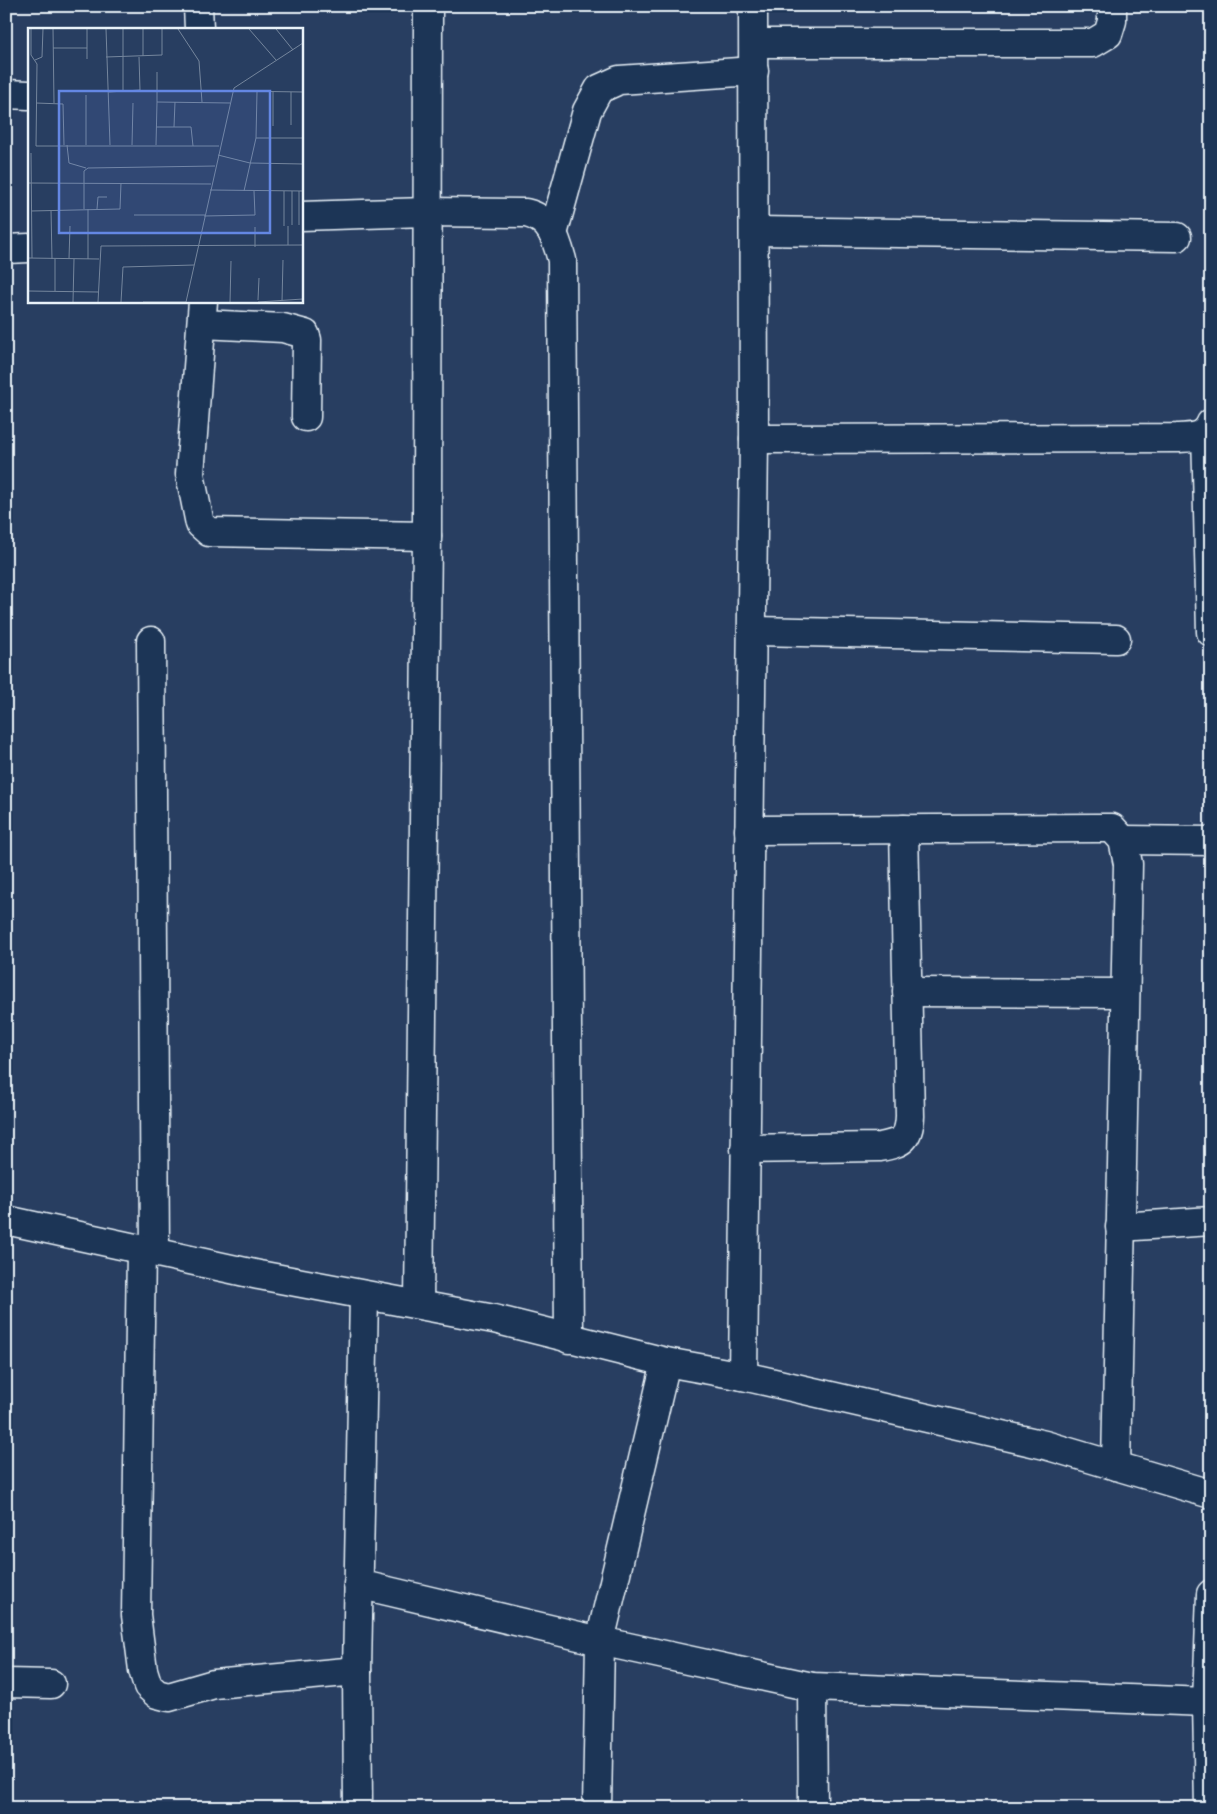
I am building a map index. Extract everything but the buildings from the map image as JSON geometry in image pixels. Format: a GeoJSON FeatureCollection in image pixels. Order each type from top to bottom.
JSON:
{"type":"FeatureCollection","features":[{"type":"Feature","properties":{"kind":"street"},"geometry":{"type":"LineString","coordinates":[[198,6],[199,28]]}},
{"type":"Feature","properties":{"kind":"street"},"geometry":{"type":"LineString","coordinates":[[419,1304],[426,536],[428,6]]}},
{"type":"Feature","properties":{"kind":"street"},"geometry":{"type":"LineString","coordinates":[[743,1376],[754,439],[753,6]]}},
{"type":"Feature","properties":{"kind":"street"},"geometry":{"type":"LineString","coordinates":[[754,43],[1093,44],[1108,34],[1112,21],[1112,6]]}},
{"type":"Feature","properties":{"kind":"street"},"geometry":{"type":"LineString","coordinates":[[553,234],[587,111],[599,89],[619,80],[754,71]]}},
{"type":"Feature","properties":{"kind":"street"},"geometry":{"type":"LineString","coordinates":[[6,94],[28,95]]}},
{"type":"Feature","properties":{"kind":"street"},"geometry":{"type":"LineString","coordinates":[[302,216],[426,212],[526,213],[538,216],[553,234],[562,260],[569,1338]]}},
{"type":"Feature","properties":{"kind":"street"},"geometry":{"type":"LineString","coordinates":[[754,231],[1177,237]]}},
{"type":"Feature","properties":{"kind":"street"},"geometry":{"type":"LineString","coordinates":[[6,249],[28,248]]}},
{"type":"Feature","properties":{"kind":"street"},"geometry":{"type":"LineString","coordinates":[[306,417],[307,340],[305,334],[202,313],[190,474],[200,524],[209,532],[218,533],[426,536]]}},
{"type":"Feature","properties":{"kind":"street"},"geometry":{"type":"LineString","coordinates":[[754,439],[1177,438],[1198,437],[1208,427]]}},
{"type":"Feature","properties":{"kind":"street"},"geometry":{"type":"LineString","coordinates":[[1208,427],[1211,632]]}},
{"type":"Feature","properties":{"kind":"street"},"geometry":{"type":"LineString","coordinates":[[752,631],[1116,639]]}},
{"type":"Feature","properties":{"kind":"street"},"geometry":{"type":"LineString","coordinates":[[151,641],[148,1251],[136,1615],[143,1670],[148,1686],[157,1694],[169,1697],[214,1684],[357,1671]]}},
{"type":"Feature","properties":{"kind":"street"},"geometry":{"type":"LineString","coordinates":[[749,830],[1112,828],[1123,840],[1128,864],[1116,1466]]}},
{"type":"Feature","properties":{"kind":"street"},"geometry":{"type":"LineString","coordinates":[[745,1149],[880,1147],[898,1144],[910,1128],[904,829]]}},
{"type":"Feature","properties":{"kind":"street"},"geometry":{"type":"LineString","coordinates":[[1123,840],[1211,841]]}},
{"type":"Feature","properties":{"kind":"street"},"geometry":{"type":"LineString","coordinates":[[908,992],[1125,993]]}},
{"type":"Feature","properties":{"kind":"street"},"geometry":{"type":"LineString","coordinates":[[6,1220],[364,1295],[494,1319],[666,1362],[743,1376],[1045,1445],[1211,1494]]}},
{"type":"Feature","properties":{"kind":"street"},"geometry":{"type":"LineString","coordinates":[[1120,1227],[1211,1221]]}},
{"type":"Feature","properties":{"kind":"street"},"geometry":{"type":"LineString","coordinates":[[358,1808],[358,1584],[364,1295]]}},
{"type":"Feature","properties":{"kind":"street"},"geometry":{"type":"LineString","coordinates":[[598,1808],[600,1641],[666,1362]]}},
{"type":"Feature","properties":{"kind":"street"},"geometry":{"type":"LineString","coordinates":[[358,1584],[600,1641],[812,1687],[1208,1702]]}},
{"type":"Feature","properties":{"kind":"street"},"geometry":{"type":"LineString","coordinates":[[1209,1808],[1208,1702],[1211,1594]]}},
{"type":"Feature","properties":{"kind":"street"},"geometry":{"type":"LineString","coordinates":[[6,1683],[51,1684]]}},
{"type":"Feature","properties":{"kind":"street"},"geometry":{"type":"LineString","coordinates":[[812,1687],[813,1808]]}}]}
